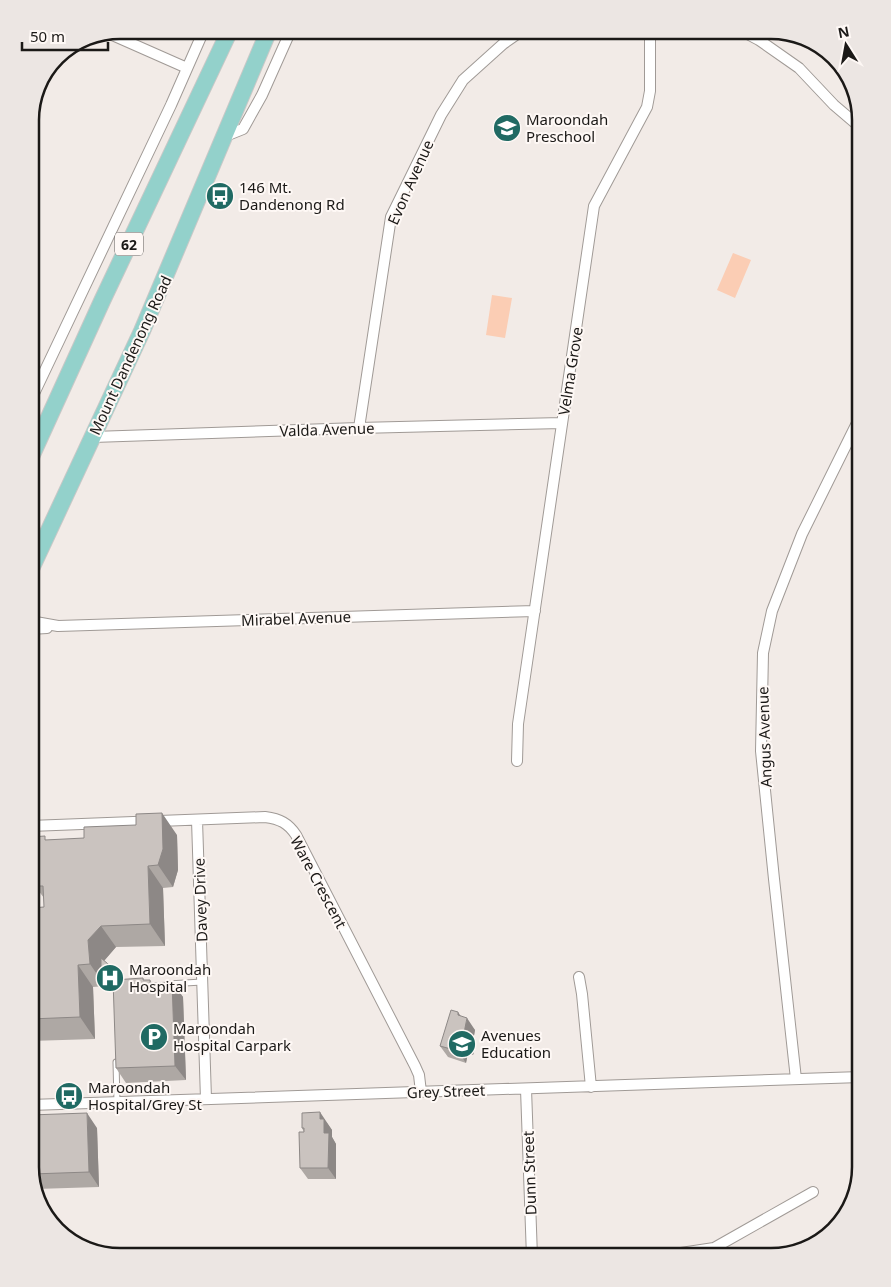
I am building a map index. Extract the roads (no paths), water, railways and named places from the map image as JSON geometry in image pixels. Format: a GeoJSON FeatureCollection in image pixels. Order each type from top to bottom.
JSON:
{"type":"FeatureCollection","features":[{"type":"Feature","properties":{"kind":"main road","name":"62"},"geometry":{"type":"LineString","coordinates":[[39,439],[226,39]]}},
{"type":"Feature","properties":{"kind":"main road","name":"Mount Dandenong Road"},"geometry":{"type":"LineString","coordinates":[[39,549],[174,259],[265,39]]}},
{"type":"Feature","properties":{"kind":"street"},"geometry":{"type":"LineString","coordinates":[[121,39],[187,68]]}},
{"type":"Feature","properties":{"kind":"street"},"geometry":{"type":"LineString","coordinates":[[39,383],[172,104],[200,39]]}},
{"type":"Feature","properties":{"kind":"street"},"geometry":{"type":"LineString","coordinates":[[223,137],[243,129],[262,94],[287,39]]}},
{"type":"Feature","properties":{"kind":"street","name":"Evon Avenue"},"geometry":{"type":"LineString","coordinates":[[359,428],[391,217],[441,115],[463,80],[510,39]]}},
{"type":"Feature","properties":{"kind":"street","name":"Velma Grove"},"geometry":{"type":"LineString","coordinates":[[517,761],[518,724],[594,206],[647,106],[650,91],[650,39]]}},
{"type":"Feature","properties":{"kind":"street"},"geometry":{"type":"LineString","coordinates":[[757,39],[799,68],[834,105],[852,120]]}},
{"type":"Feature","properties":{"kind":"street","name":"Valda Avenue"},"geometry":{"type":"LineString","coordinates":[[92,437],[562,423]]}},
{"type":"Feature","properties":{"kind":"street","name":"Angus Avenue"},"geometry":{"type":"LineString","coordinates":[[796,1079],[761,751],[763,652],[772,611],[802,534],[852,433]]}},
{"type":"Feature","properties":{"kind":"street","name":"Mirabel Avenue"},"geometry":{"type":"LineString","coordinates":[[39,628],[58,626],[535,611]]}},
{"type":"Feature","properties":{"kind":"street","name":"Mirabel Avenue"},"geometry":{"type":"LineString","coordinates":[[39,623],[58,626]]}},
{"type":"Feature","properties":{"kind":"street","name":"Ware Crescent"},"geometry":{"type":"LineString","coordinates":[[39,826],[265,817],[282,820],[296,835],[415,1066],[419,1075],[421,1092]]}},
{"type":"Feature","properties":{"kind":"street","name":"Davey Drive"},"geometry":{"type":"LineString","coordinates":[[196,820],[206,1099]]}},
{"type":"Feature","properties":{"kind":"street"},"geometry":{"type":"LineString","coordinates":[[579,977],[591,1087]]}},
{"type":"Feature","properties":{"kind":"street","name":"Grey Street"},"geometry":{"type":"LineString","coordinates":[[39,1105],[852,1077]]}},
{"type":"Feature","properties":{"kind":"street","name":"Dunn Street"},"geometry":{"type":"LineString","coordinates":[[526,1089],[532,1248]]}},
{"type":"Feature","properties":{"kind":"street"},"geometry":{"type":"LineString","coordinates":[[714,1248],[813,1192]]}},
{"type":"Feature","properties":{"kind":"lane"},"geometry":{"type":"LineString","coordinates":[[160,984],[202,982]]}},
{"type":"Feature","properties":{"kind":"lane"},"geometry":{"type":"LineString","coordinates":[[116,1056],[117,1102]]}},
{"type":"Feature","properties":{"kind":"place","name":"Maroondah Preschool"},"geometry":{"type":"Point","coordinates":[507,128]}},
{"type":"Feature","properties":{"kind":"place","name":"146 Mt. Dandenong Rd"},"geometry":{"type":"Point","coordinates":[220,196]}},
{"type":"Feature","properties":{"kind":"place","name":"Maroondah Hospital"},"geometry":{"type":"Point","coordinates":[110,978]}},
{"type":"Feature","properties":{"kind":"place","name":"Maroondah Hospital Carpark"},"geometry":{"type":"Point","coordinates":[154,1037]}},
{"type":"Feature","properties":{"kind":"place","name":"Avenues Education"},"geometry":{"type":"Point","coordinates":[462,1044]}},
{"type":"Feature","properties":{"kind":"place","name":"Maroondah Hospital/Grey St"},"geometry":{"type":"Point","coordinates":[69,1096]}}]}
